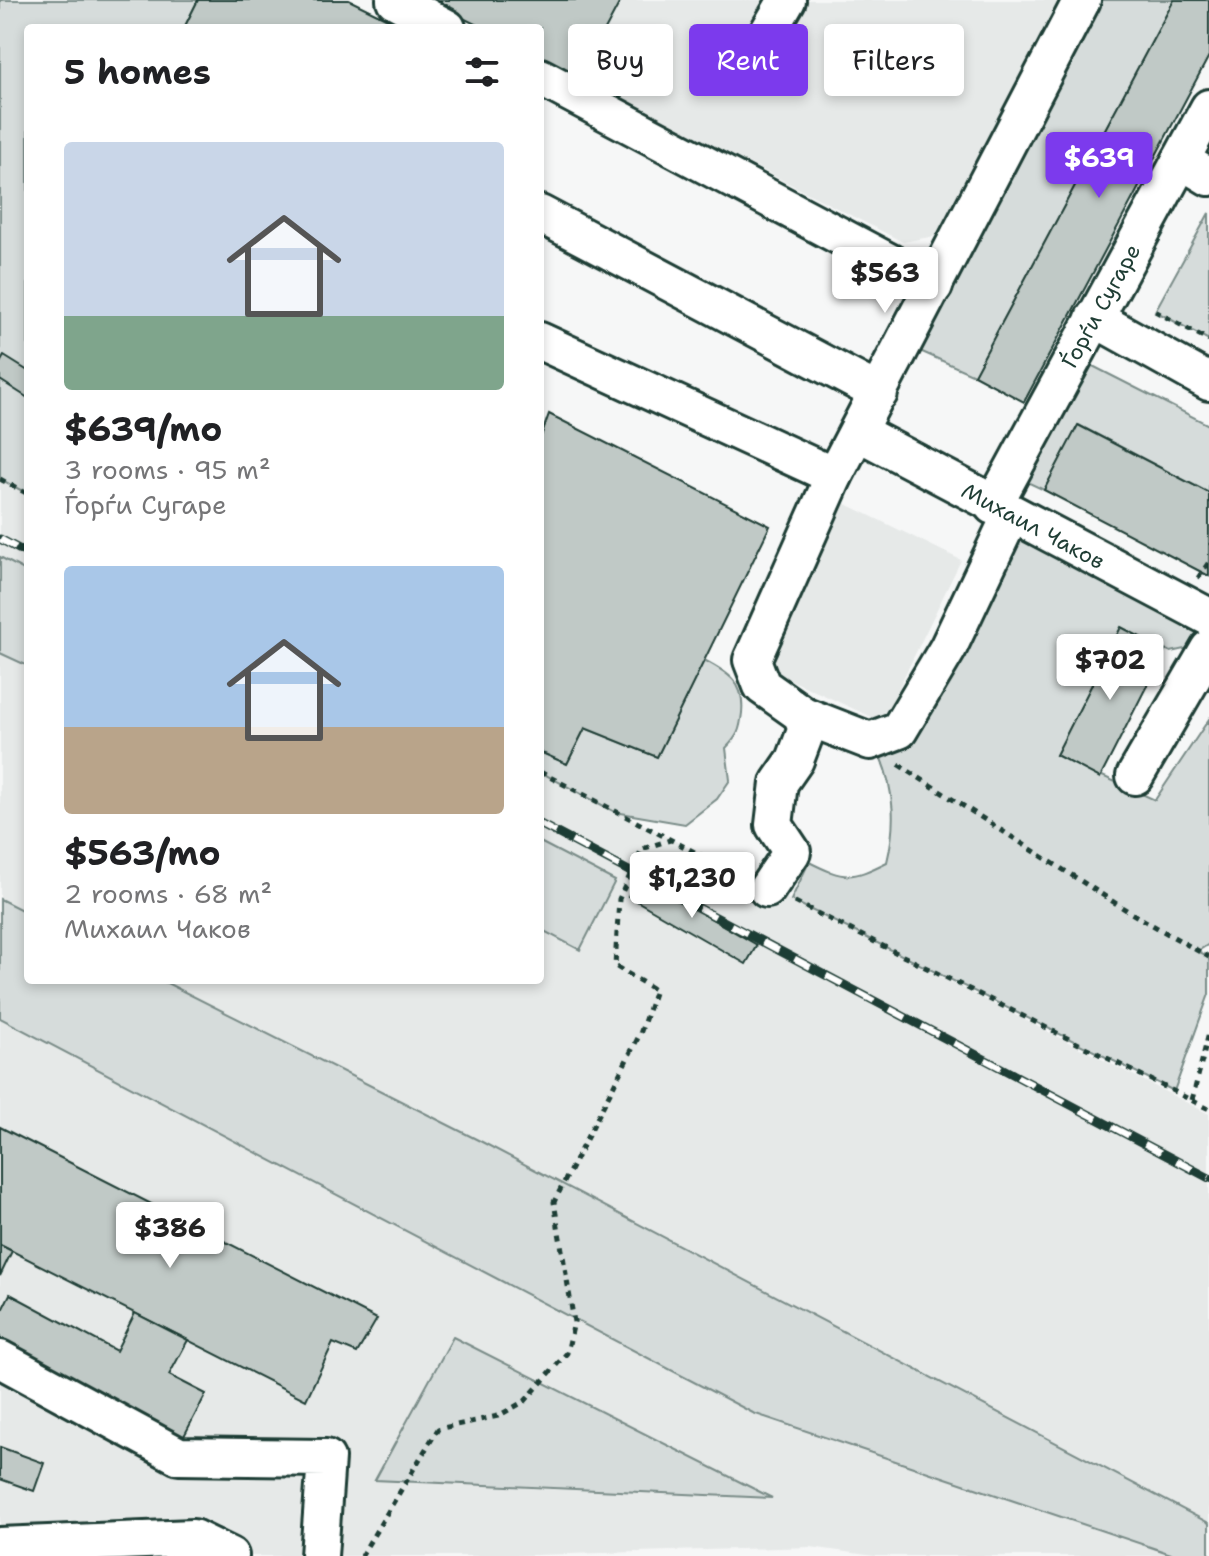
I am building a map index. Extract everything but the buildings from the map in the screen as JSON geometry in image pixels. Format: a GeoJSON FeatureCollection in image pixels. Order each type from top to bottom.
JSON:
{"type":"FeatureCollection","features":[{"type":"Feature","properties":{"kind":"street"},"geometry":{"type":"LineString","coordinates":[[395,0],[440,24]]}},
{"type":"Feature","properties":{"kind":"street"},"geometry":{"type":"LineString","coordinates":[[773,24],[787,0]]}},
{"type":"Feature","properties":{"kind":"street"},"geometry":{"type":"LineString","coordinates":[[870,741],[803,715],[762,686],[752,660],[834,476],[1079,1]]}},
{"type":"Feature","properties":{"kind":"street"},"geometry":{"type":"LineString","coordinates":[[544,79],[934,286]]}},
{"type":"Feature","properties":{"kind":"street","name":"Ѓорѓи Сугаре"},"geometry":{"type":"LineString","coordinates":[[870,741],[899,730],[948,648],[1002,510],[1094,318],[1195,169],[1209,108]]}},
{"type":"Feature","properties":{"kind":"street"},"geometry":{"type":"LineString","coordinates":[[544,216],[879,393]]}},
{"type":"Feature","properties":{"kind":"street"},"geometry":{"type":"LineString","coordinates":[[1094,318],[1209,382]]}},
{"type":"Feature","properties":{"kind":"street"},"geometry":{"type":"LineString","coordinates":[[544,343],[834,476]]}},
{"type":"Feature","properties":{"kind":"street","name":"Михаил Чаков"},"geometry":{"type":"LineString","coordinates":[[858,432],[1209,617]]}},
{"type":"Feature","properties":{"kind":"street"},"geometry":{"type":"LineString","coordinates":[[1135,776],[1209,649]]}},
{"type":"Feature","properties":{"kind":"street"},"geometry":{"type":"LineString","coordinates":[[767,889],[792,852],[774,825],[779,783],[795,760],[806,731],[803,715]]}},
{"type":"Feature","properties":{"kind":"street"},"geometry":{"type":"LineString","coordinates":[[0,1359],[179,1456],[326,1458],[319,1556]]}},
{"type":"Feature","properties":{"kind":"street"},"geometry":{"type":"LineString","coordinates":[[0,1546],[193,1538],[230,1556]]}},
{"type":"Feature","properties":{"kind":"path"},"geometry":{"type":"LineString","coordinates":[[1155,311],[1209,340]]}},
{"type":"Feature","properties":{"kind":"path"},"geometry":{"type":"LineString","coordinates":[[0,479],[24,492]]}},
{"type":"Feature","properties":{"kind":"path"},"geometry":{"type":"LineString","coordinates":[[870,741],[923,781],[1131,913],[1209,957]]}},
{"type":"Feature","properties":{"kind":"path"},"geometry":{"type":"LineString","coordinates":[[544,774],[1209,1109]]}},
{"type":"Feature","properties":{"kind":"path"},"geometry":{"type":"LineString","coordinates":[[361,1556],[438,1429],[498,1416],[525,1401],[567,1353],[574,1322],[554,1202],[640,1034],[655,990],[615,966],[619,899],[642,849],[670,840]]}},
{"type":"Feature","properties":{"kind":"path"},"geometry":{"type":"LineString","coordinates":[[1192,1100],[1209,1033]]}},
{"type":"Feature","properties":{"kind":"shaded area"},"geometry":{"type":"Polygon","coordinates":[[[0,0],[198,0],[186,24],[24,24],[24,492],[0,479],[0,0]]]}},
{"type":"Feature","properties":{"kind":"shaded area"},"geometry":{"type":"Polygon","coordinates":[[[621,0],[1071,0],[950,223],[935,236],[903,242],[617,96],[673,96],[673,24],[608,24],[621,0]]]}},
{"type":"Feature","properties":{"kind":"shaded area"},"geometry":{"type":"Polygon","coordinates":[[[1083,0],[1174,0],[974,375],[904,344],[1083,0]]]}},
{"type":"Feature","properties":{"kind":"shaded area"},"geometry":{"type":"Polygon","coordinates":[[[1209,213],[1209,340],[1155,311],[1209,213]]]}},
{"type":"Feature","properties":{"kind":"shaded area"},"geometry":{"type":"Polygon","coordinates":[[[1073,356],[1209,425],[1209,493],[1079,425],[1044,490],[1010,474],[1073,356]]]}},
{"type":"Feature","properties":{"kind":"shaded area"},"geometry":{"type":"Polygon","coordinates":[[[0,479],[24,492],[24,984],[544,984],[544,774],[1209,1114],[1209,1556],[874,1556],[811,1547],[501,1556],[0,1556],[0,479]]]}},
{"type":"Feature","properties":{"kind":"shaded area"},"geometry":{"type":"Polygon","coordinates":[[[836,499],[961,560],[882,722],[765,668],[836,499]]]}},
{"type":"Feature","properties":{"kind":"shaded area"},"geometry":{"type":"Polygon","coordinates":[[[1011,518],[1207,618],[1198,646],[1171,652],[1121,628],[1056,755],[1155,800],[1209,719],[1209,944],[1198,951],[1209,957],[1209,994],[1174,1091],[791,900],[809,862],[848,876],[887,862],[892,835],[892,809],[889,783],[880,756],[1011,518]]]}},
{"type":"Feature","properties":{"kind":"shaded area"},"geometry":{"type":"Polygon","coordinates":[[[0,557],[24,570],[24,664],[0,653],[0,557]]]}},
{"type":"Feature","properties":{"kind":"shaded area"},"geometry":{"type":"Polygon","coordinates":[[[704,660],[734,680],[741,694],[742,713],[738,732],[726,748],[730,780],[717,799],[685,824],[615,812],[544,774],[544,754],[567,764],[585,728],[657,757],[704,660]]]}},
{"type":"Feature","properties":{"kind":"shaded area"},"geometry":{"type":"Polygon","coordinates":[[[544,844],[615,881],[580,950],[544,931],[544,844]]]}},
{"type":"Feature","properties":{"kind":"shaded area"},"geometry":{"type":"Polygon","coordinates":[[[0,899],[24,911],[24,984],[169,984],[482,1142],[1209,1523],[1209,1556],[1177,1556],[753,1413],[0,1018],[0,899]]]}},
{"type":"Feature","properties":{"kind":"shaded area"},"geometry":{"type":"Polygon","coordinates":[[[453,1337],[772,1498],[375,1480],[453,1337]]]}},
{"type":"Feature","properties":{"kind":"railway"},"geometry":{"type":"LineString","coordinates":[[0,539],[24,552]]}},
{"type":"Feature","properties":{"kind":"railway"},"geometry":{"type":"LineString","coordinates":[[544,826],[1209,1178]]}}]}
